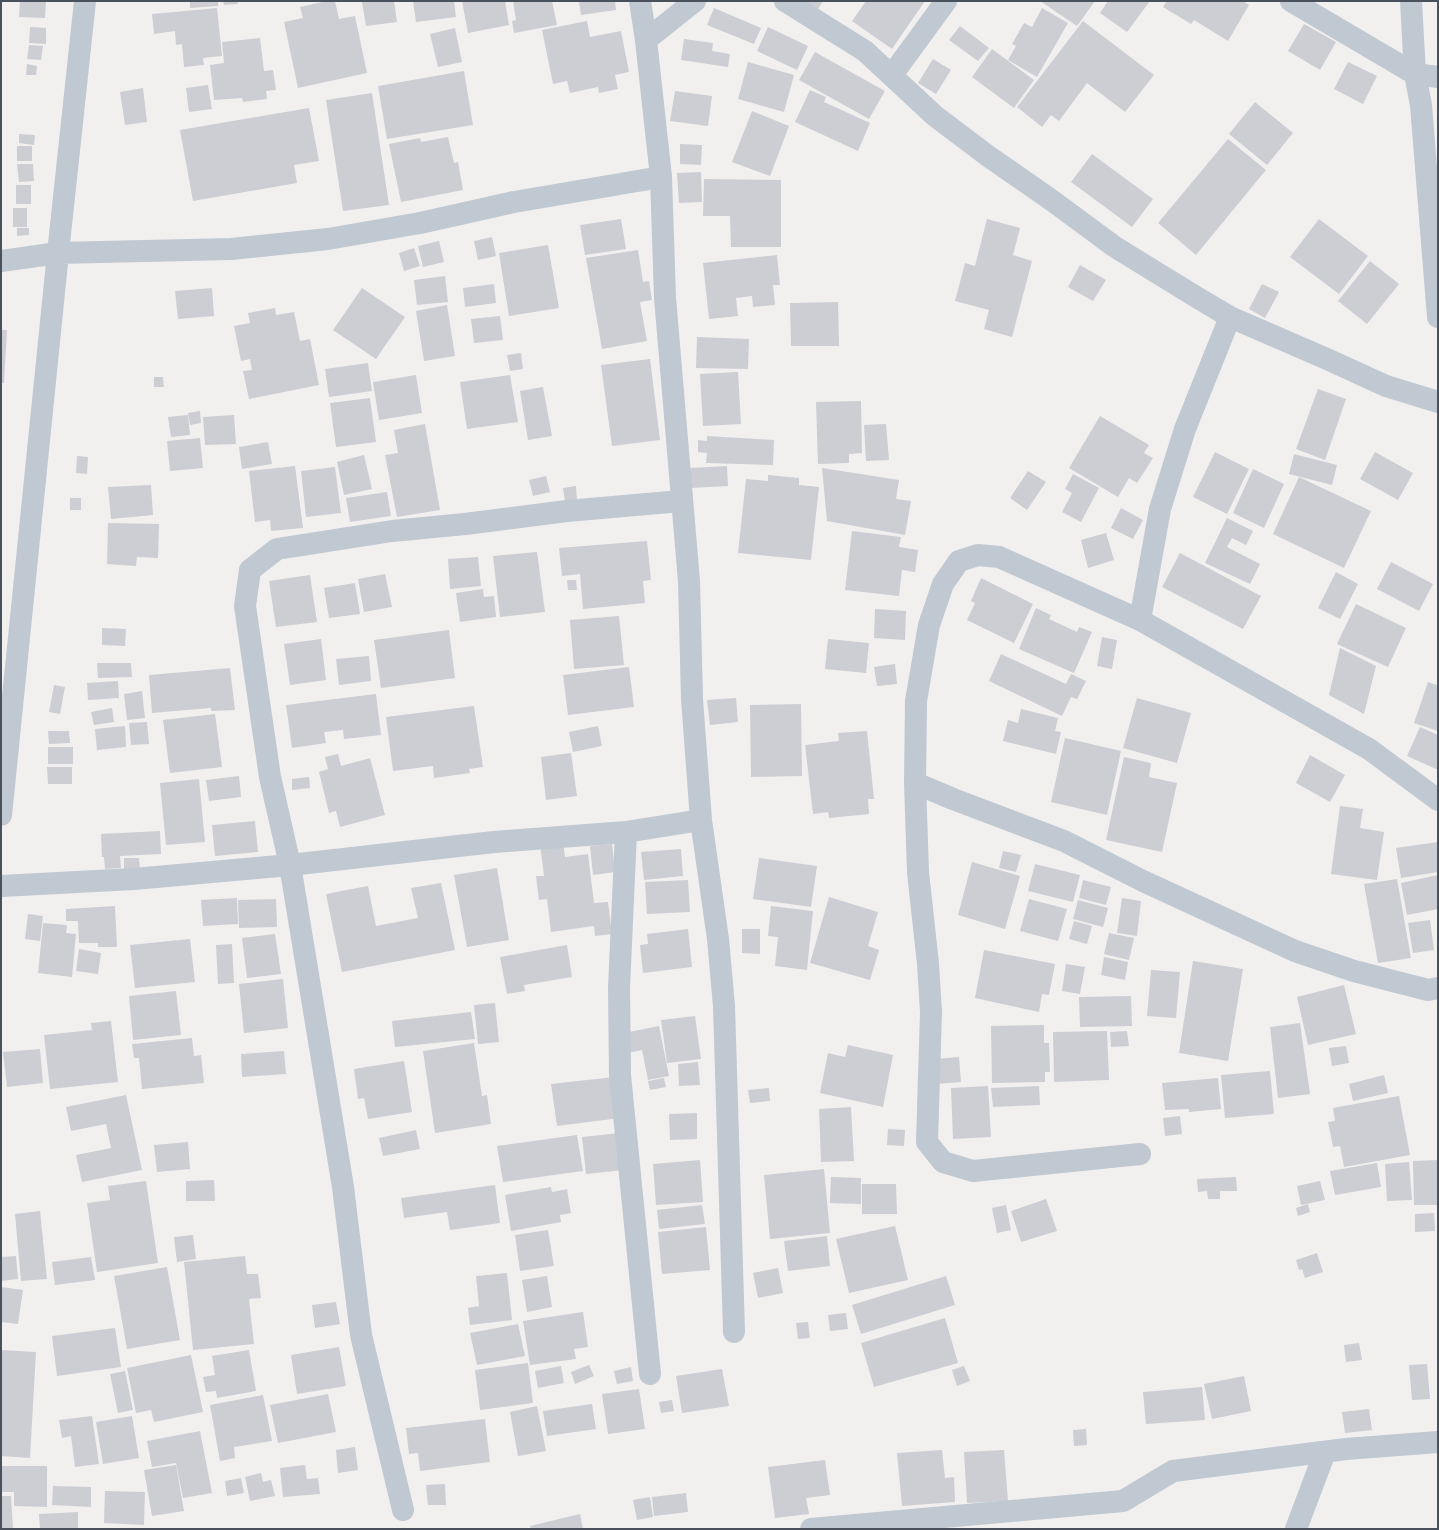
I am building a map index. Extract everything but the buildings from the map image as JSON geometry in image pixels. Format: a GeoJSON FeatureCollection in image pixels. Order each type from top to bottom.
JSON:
{"type":"FeatureCollection","features":[{"type":"Feature","properties":{"kind":"street"},"geometry":{"type":"LineString","coordinates":[[1,815],[85,1]]}},
{"type":"Feature","properties":{"kind":"street"},"geometry":{"type":"LineString","coordinates":[[640,1],[646,40],[661,177],[665,298],[689,581],[692,700],[701,820],[718,939],[724,1006],[734,1332]]}},
{"type":"Feature","properties":{"kind":"street"},"geometry":{"type":"LineString","coordinates":[[646,40],[695,1]]}},
{"type":"Feature","properties":{"kind":"street"},"geometry":{"type":"LineString","coordinates":[[785,1],[865,51],[935,116],[988,156],[1050,198],[1115,247],[1230,317],[1386,386],[1438,402]]}},
{"type":"Feature","properties":{"kind":"street"},"geometry":{"type":"LineString","coordinates":[[892,75],[946,1]]}},
{"type":"Feature","properties":{"kind":"street"},"geometry":{"type":"LineString","coordinates":[[1291,1],[1415,74],[1438,77]]}},
{"type":"Feature","properties":{"kind":"street"},"geometry":{"type":"LineString","coordinates":[[1411,1],[1415,74],[1421,105],[1438,318]]}},
{"type":"Feature","properties":{"kind":"street"},"geometry":{"type":"LineString","coordinates":[[1,261],[58,253],[231,249],[328,239],[420,223],[514,202],[661,177]]}},
{"type":"Feature","properties":{"kind":"street"},"geometry":{"type":"LineString","coordinates":[[1140,620],[1160,509],[1185,429],[1230,317]]}},
{"type":"Feature","properties":{"kind":"street"},"geometry":{"type":"LineString","coordinates":[[402,1510],[361,1335],[343,1187],[290,865],[270,777],[245,606],[250,570],[277,549],[384,532],[682,501]]}},
{"type":"Feature","properties":{"kind":"street"},"geometry":{"type":"LineString","coordinates":[[1140,1154],[973,1171],[943,1162],[928,1142],[931,1012],[928,964],[918,872],[915,783],[916,701],[929,625],[943,584],[959,561],[978,555],[999,557],[1140,620],[1369,748],[1438,800]]}},
{"type":"Feature","properties":{"kind":"street"},"geometry":{"type":"LineString","coordinates":[[915,783],[959,802],[1064,841],[1143,881],[1295,951],[1354,972],[1428,990],[1438,988]]}},
{"type":"Feature","properties":{"kind":"street"},"geometry":{"type":"LineString","coordinates":[[1,886],[134,879],[290,865],[494,842],[626,832],[701,820]]}},
{"type":"Feature","properties":{"kind":"street"},"geometry":{"type":"LineString","coordinates":[[626,832],[619,988],[620,1075],[650,1374]]}},
{"type":"Feature","properties":{"kind":"street"},"geometry":{"type":"LineString","coordinates":[[811,1529],[1123,1501],[1173,1472],[1346,1449],[1438,1442]]}},
{"type":"Feature","properties":{"kind":"street"},"geometry":{"type":"LineString","coordinates":[[1296,1529],[1325,1452]]}}]}
